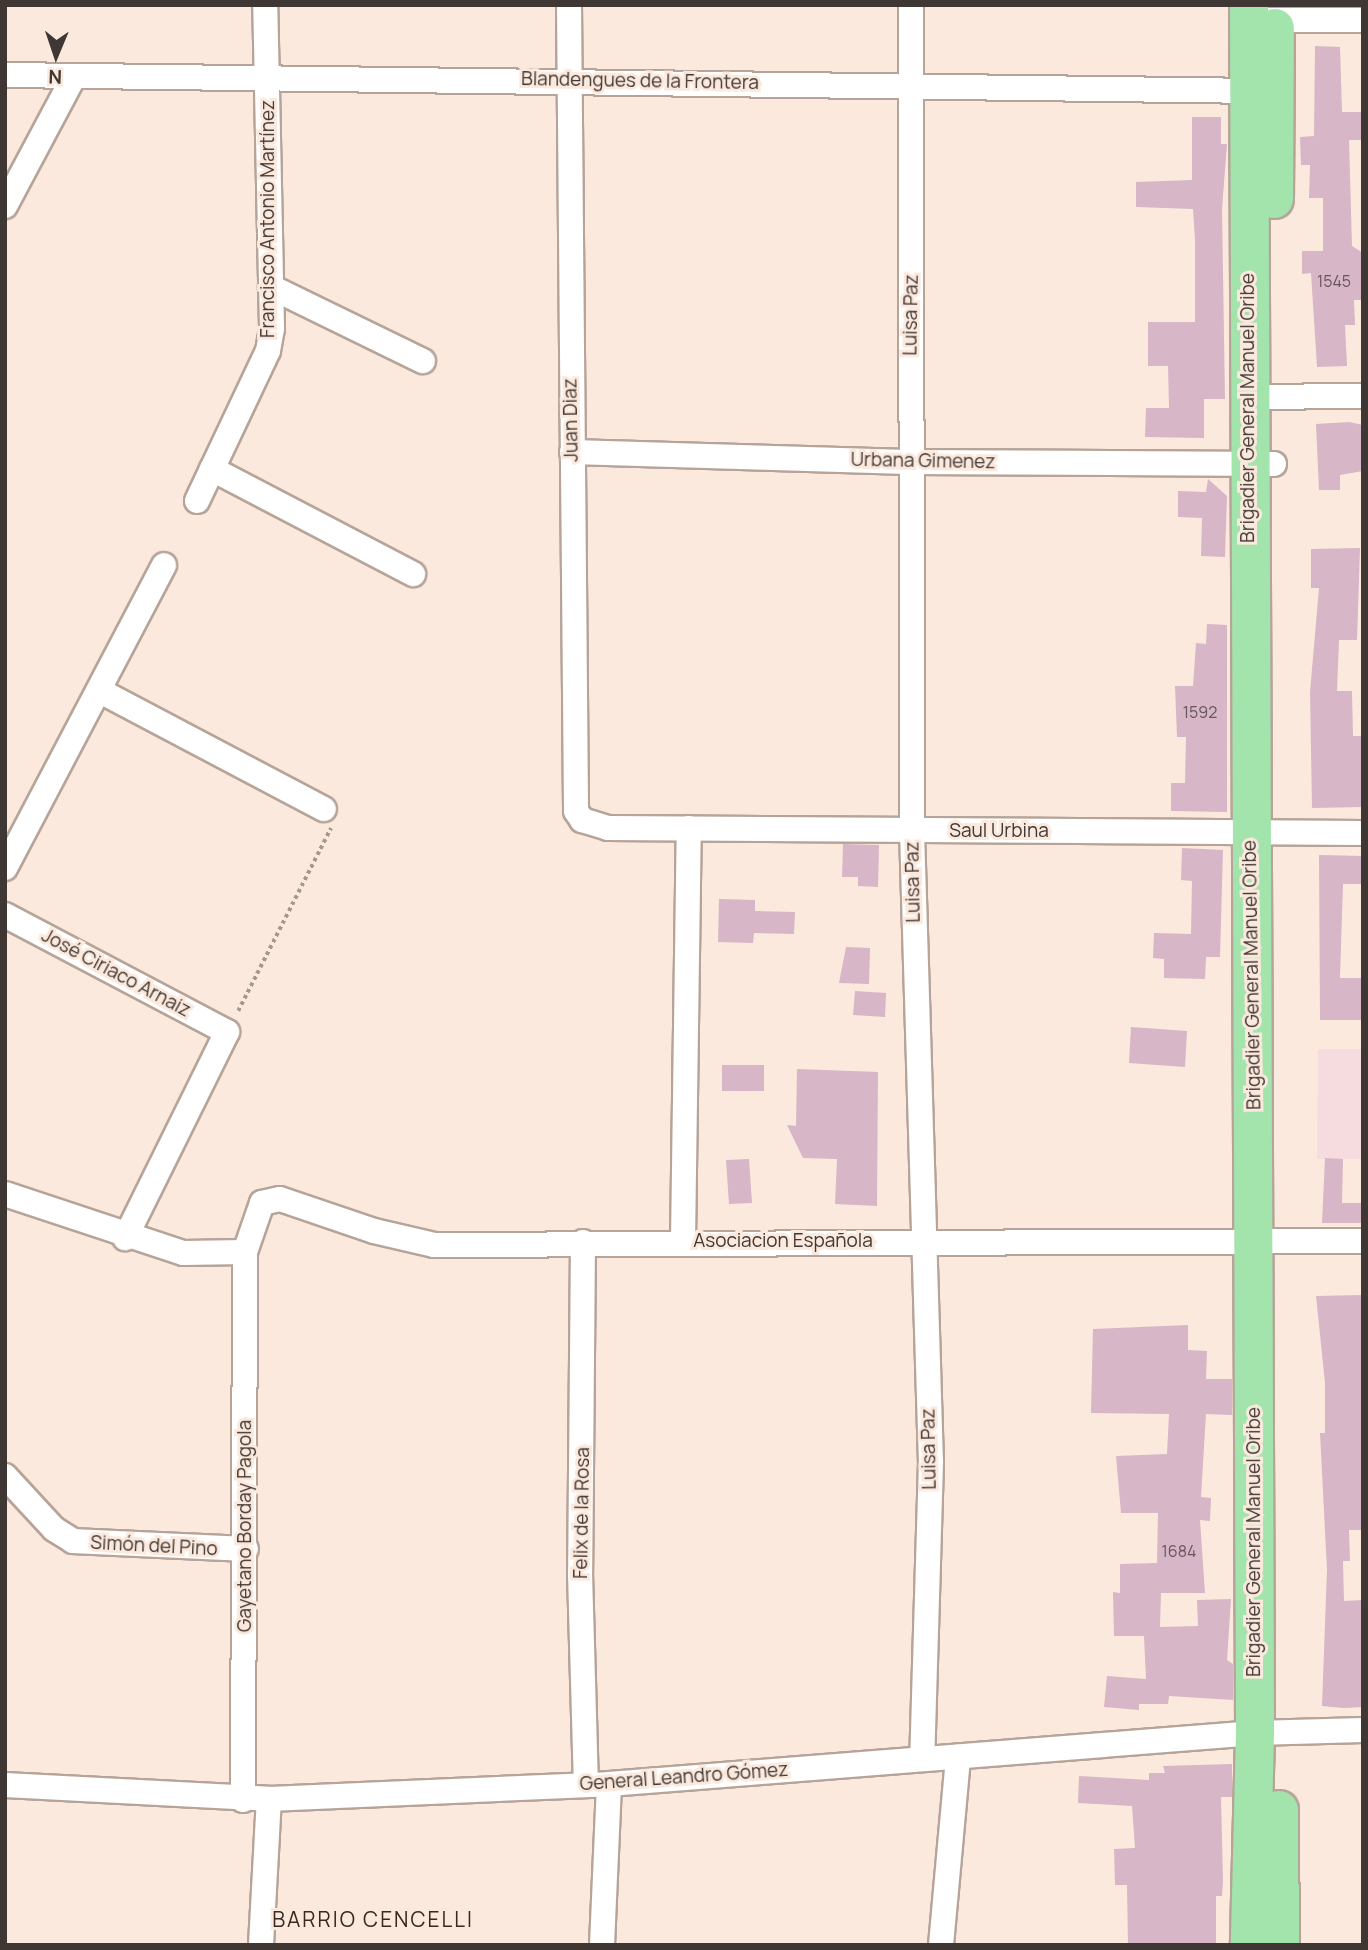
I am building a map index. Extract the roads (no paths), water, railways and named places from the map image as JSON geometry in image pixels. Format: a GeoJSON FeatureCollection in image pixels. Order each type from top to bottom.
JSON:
{"type":"FeatureCollection","features":[{"type":"Feature","properties":{"kind":"main road","name":"Brigadier General Manuel Oribe"},"geometry":{"type":"LineString","coordinates":[[1262,13],[1260,91],[1266,1733],[1280,1945]]}},
{"type":"Feature","properties":{"kind":"main road","name":"Brigadier General Manuel Oribe"},"geometry":{"type":"LineString","coordinates":[[1250,1945],[1266,1733]]}},
{"type":"Feature","properties":{"kind":"street","name":"Francisco Antonio Martínez"},"geometry":{"type":"LineString","coordinates":[[197,501],[268,351],[271,288],[265,5]]}},
{"type":"Feature","properties":{"kind":"street","name":"Juan Diaz"},"geometry":{"type":"LineString","coordinates":[[569,5],[576,811],[593,826]]}},
{"type":"Feature","properties":{"kind":"street","name":"Luisa Paz"},"geometry":{"type":"LineString","coordinates":[[911,5],[908,462],[912,831],[922,1240],[931,1462],[922,1759]]}},
{"type":"Feature","properties":{"kind":"street"},"geometry":{"type":"LineString","coordinates":[[1262,13],[1363,20]]}},
{"type":"Feature","properties":{"kind":"street","name":"Blandengues de la Frontera"},"geometry":{"type":"LineString","coordinates":[[5,75],[73,78],[911,84],[1260,91]]}},
{"type":"Feature","properties":{"kind":"street"},"geometry":{"type":"LineString","coordinates":[[5,206],[73,78]]}},
{"type":"Feature","properties":{"kind":"street"},"geometry":{"type":"LineString","coordinates":[[271,288],[423,361]]}},
{"type":"Feature","properties":{"kind":"street"},"geometry":{"type":"LineString","coordinates":[[1261,398],[1363,396]]}},
{"type":"Feature","properties":{"kind":"street","name":"Urbana Gimenez"},"geometry":{"type":"LineString","coordinates":[[572,452],[908,462],[1261,464]]}},
{"type":"Feature","properties":{"kind":"street"},"geometry":{"type":"LineString","coordinates":[[212,469],[413,574]]}},
{"type":"Feature","properties":{"kind":"street"},"geometry":{"type":"LineString","coordinates":[[5,868],[164,565]]}},
{"type":"Feature","properties":{"kind":"street"},"geometry":{"type":"LineString","coordinates":[[100,691],[324,809]]}},
{"type":"Feature","properties":{"kind":"street","name":"Saul Urbina"},"geometry":{"type":"LineString","coordinates":[[593,826],[1363,833]]}},
{"type":"Feature","properties":{"kind":"street"},"geometry":{"type":"LineString","coordinates":[[683,1242],[689,828]]}},
{"type":"Feature","properties":{"kind":"street","name":"José Ciriaco Arnaiz"},"geometry":{"type":"LineString","coordinates":[[5,915],[227,1032],[125,1238]]}},
{"type":"Feature","properties":{"kind":"street"},"geometry":{"type":"LineString","coordinates":[[5,1194],[125,1238],[183,1253],[245,1252]]}},
{"type":"Feature","properties":{"kind":"street","name":"Asociacion Española"},"geometry":{"type":"LineString","coordinates":[[245,1252],[262,1203],[280,1199],[374,1231],[434,1245],[922,1240],[1266,1243],[1363,1241]]}},
{"type":"Feature","properties":{"kind":"street","name":"Felix de la Rosa"},"geometry":{"type":"LineString","coordinates":[[583,1242],[580,1573],[598,1784],[602,1945]]}},
{"type":"Feature","properties":{"kind":"street","name":"Gayetano Borday Pagola"},"geometry":{"type":"LineString","coordinates":[[243,1800],[245,1252]]}},
{"type":"Feature","properties":{"kind":"street","name":"Simón del Pino"},"geometry":{"type":"LineString","coordinates":[[5,1476],[54,1529],[73,1541],[246,1549]]}},
{"type":"Feature","properties":{"kind":"street","name":"General Leandro Gómez"},"geometry":{"type":"LineString","coordinates":[[5,1785],[268,1800],[598,1784],[1266,1733],[1363,1730]]}},
{"type":"Feature","properties":{"kind":"street"},"geometry":{"type":"LineString","coordinates":[[941,1945],[957,1757]]}},
{"type":"Feature","properties":{"kind":"street"},"geometry":{"type":"LineString","coordinates":[[261,1945],[268,1800]]}},
{"type":"Feature","properties":{"kind":"district","name":"BARRIO CENCELLI"},"geometry":{"type":"Point","coordinates":[373,1919]}}]}
